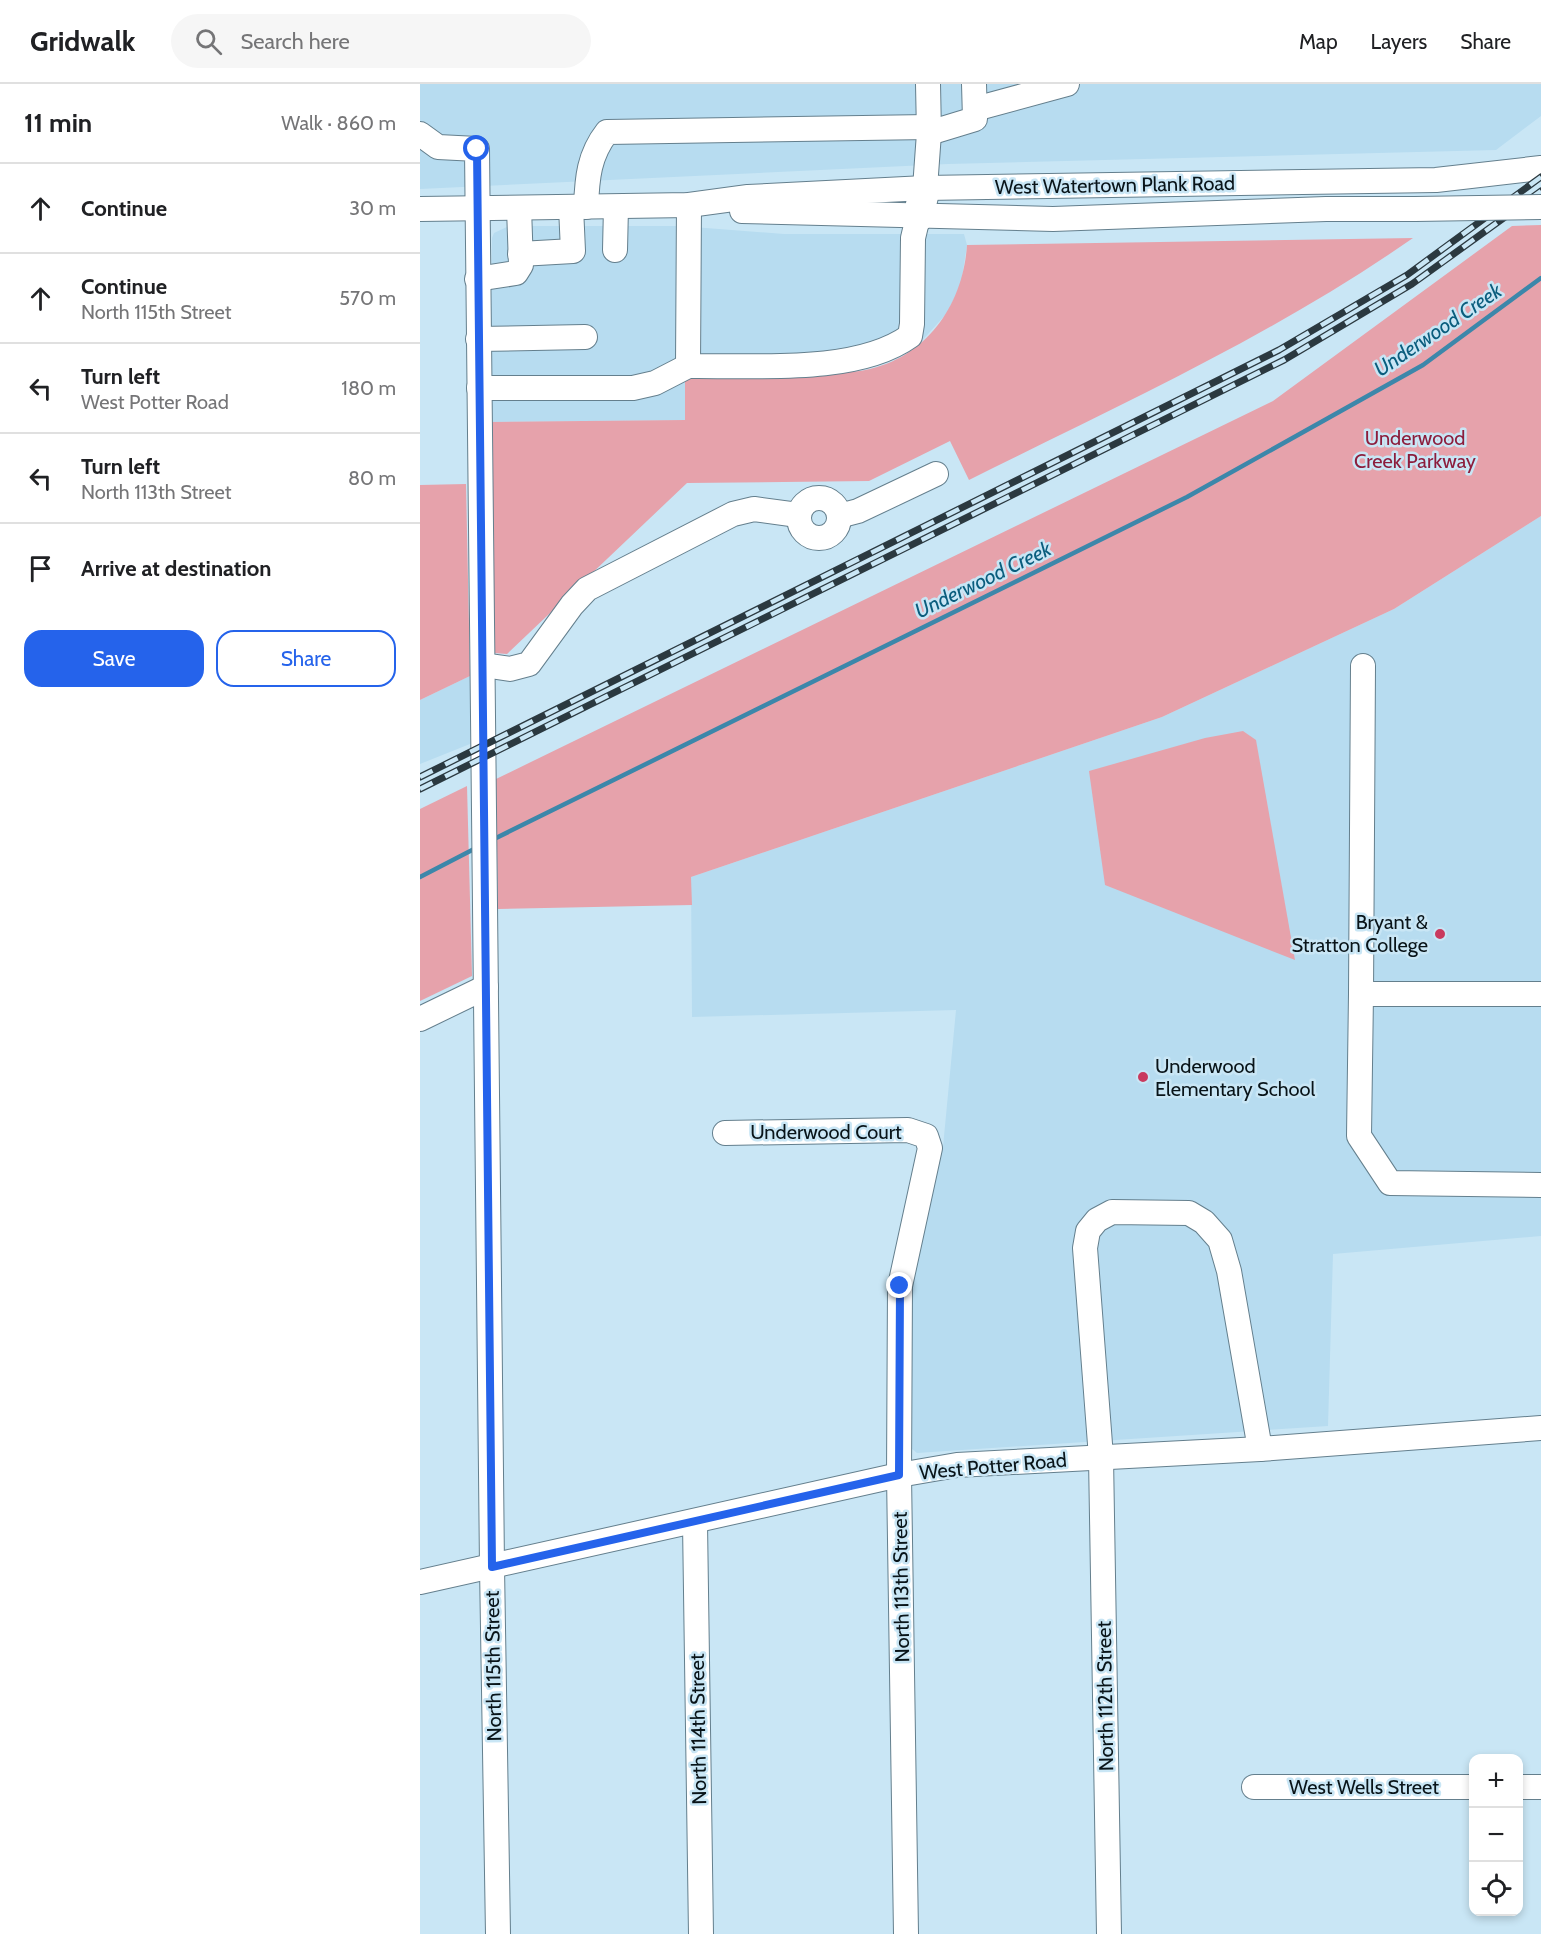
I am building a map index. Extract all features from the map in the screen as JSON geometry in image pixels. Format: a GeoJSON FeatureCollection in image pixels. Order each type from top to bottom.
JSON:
{"type":"FeatureCollection","features":[{"type":"Feature","properties":{"kind":"main road"},"geometry":{"type":"LineString","coordinates":[[918,217],[925,188]]}},
{"type":"Feature","properties":{"kind":"street"},"geometry":{"type":"LineString","coordinates":[[925,188],[929,130],[928,84]]}},
{"type":"Feature","properties":{"kind":"street"},"geometry":{"type":"LineString","coordinates":[[520,254],[573,251],[578,207],[588,170],[596,148],[607,132],[929,130],[975,119],[974,84]]}},
{"type":"Feature","properties":{"kind":"street"},"geometry":{"type":"LineString","coordinates":[[975,109],[1067,84]]}},
{"type":"Feature","properties":{"kind":"street","name":"North 115th Street"},"geometry":{"type":"LineString","coordinates":[[420,134],[438,147],[477,149],[478,388],[486,862],[492,1567],[498,1934]]}},
{"type":"Feature","properties":{"kind":"street","name":"West Watertown Plank Road"},"geometry":{"type":"LineString","coordinates":[[420,209],[476,210],[689,205],[748,197],[925,188],[1436,180],[1541,168]]}},
{"type":"Feature","properties":{"kind":"street"},"geometry":{"type":"LineString","coordinates":[[688,366],[689,205]]}},
{"type":"Feature","properties":{"kind":"street","name":"West Watertown Plank Road"},"geometry":{"type":"LineString","coordinates":[[689,205],[744,211],[1053,219],[1326,209],[1541,207]]}},
{"type":"Feature","properties":{"kind":"street"},"geometry":{"type":"LineString","coordinates":[[615,250],[616,207]]}},
{"type":"Feature","properties":{"kind":"street"},"geometry":{"type":"LineString","coordinates":[[477,279],[516,273],[521,265],[519,208]]}},
{"type":"Feature","properties":{"kind":"street"},"geometry":{"type":"LineString","coordinates":[[478,388],[633,388],[655,383],[688,366],[828,363],[868,356],[898,344],[910,336],[913,238],[918,217]]}},
{"type":"Feature","properties":{"kind":"street"},"geometry":{"type":"LineString","coordinates":[[478,339],[585,337]]}},
{"type":"Feature","properties":{"kind":"street"},"geometry":{"type":"LineString","coordinates":[[483,665],[510,669],[529,664],[572,605],[587,589],[733,514],[754,509],[798,515],[803,532],[817,538],[831,534],[838,524],[839,516],[858,511],[936,474]]}},
{"type":"Feature","properties":{"kind":"street"},"geometry":{"type":"LineString","coordinates":[[1363,666],[1359,1136],[1390,1183],[1541,1185]]}},
{"type":"Feature","properties":{"kind":"street"},"geometry":{"type":"LineString","coordinates":[[420,1019],[486,987]]}},
{"type":"Feature","properties":{"kind":"street"},"geometry":{"type":"LineString","coordinates":[[1361,994],[1541,994]]}},
{"type":"Feature","properties":{"kind":"street","name":"Underwood Court"},"geometry":{"type":"LineString","coordinates":[[724,1133],[908,1130],[926,1136]]}},
{"type":"Feature","properties":{"kind":"street","name":"North 113th Street"},"geometry":{"type":"LineString","coordinates":[[906,1934],[899,1475],[900,1286],[930,1148],[926,1136]]}},
{"type":"Feature","properties":{"kind":"street","name":"North 112th Street"},"geometry":{"type":"LineString","coordinates":[[1109,1934],[1101,1457],[1085,1248],[1088,1232],[1097,1220],[1112,1212],[1189,1213],[1204,1222],[1220,1240],[1229,1270],[1260,1449]]}},
{"type":"Feature","properties":{"kind":"street","name":"West Potter Road"},"geometry":{"type":"LineString","coordinates":[[420,1582],[695,1523],[899,1475],[957,1465],[1260,1449],[1541,1428]]}},
{"type":"Feature","properties":{"kind":"street","name":"North 114th Street"},"geometry":{"type":"LineString","coordinates":[[695,1523],[701,1934]]}},
{"type":"Feature","properties":{"kind":"street"},"geometry":{"type":"LineString","coordinates":[[1523,1787],[1541,1786]]}},
{"type":"Feature","properties":{"kind":"street","name":"West Wells Street"},"geometry":{"type":"LineString","coordinates":[[1254,1787],[1469,1787]]}},
{"type":"Feature","properties":{"kind":"shaded area"},"geometry":{"type":"Polygon","coordinates":[[[420,84],[1541,84],[1541,116],[1496,150],[948,164],[420,189],[420,84]]]}},
{"type":"Feature","properties":{"kind":"shaded area"},"geometry":{"type":"Polygon","coordinates":[[[509,226],[680,226],[784,234],[964,234],[967,245],[961,284],[947,313],[919,344],[886,363],[847,372],[686,374],[686,420],[490,422],[492,238],[494,233],[509,226]]]}},
{"type":"Feature","properties":{"kind":"shaded area","name":"Underwood Elementary School"},"geometry":{"type":"Polygon","coordinates":[[[1541,516],[1541,1236],[1333,1254],[1328,1426],[917,1453],[911,1448],[910,1306],[913,1271],[943,1147],[956,1010],[692,1017],[691,877],[1162,717],[1394,609],[1541,516]]]}},
{"type":"Feature","properties":{"kind":"shaded area"},"geometry":{"type":"Polygon","coordinates":[[[470,676],[470,744],[420,764],[420,700],[470,676]]]}},
{"type":"Feature","properties":{"kind":"green space","name":"Underwood Creek Parkway"},"geometry":{"type":"Polygon","coordinates":[[[1541,225],[1541,516],[1394,609],[1162,717],[691,877],[692,905],[498,909],[496,779],[1273,401],[1512,226],[1541,225]]]}},
{"type":"Feature","properties":{"kind":"green space"},"geometry":{"type":"Polygon","coordinates":[[[1413,238],[1306,306],[1196,367],[969,480],[950,441],[869,481],[687,483],[507,654],[494,653],[490,422],[685,420],[685,374],[842,373],[883,365],[903,356],[936,328],[958,289],[967,245],[1413,238]]]}},
{"type":"Feature","properties":{"kind":"green space"},"geometry":{"type":"Polygon","coordinates":[[[466,484],[470,676],[420,700],[420,485],[466,484]]]}},
{"type":"Feature","properties":{"kind":"green space"},"geometry":{"type":"Polygon","coordinates":[[[1243,731],[1256,740],[1295,960],[1105,885],[1089,771],[1205,738],[1243,731]]]}},
{"type":"Feature","properties":{"kind":"green space"},"geometry":{"type":"Polygon","coordinates":[[[467,786],[472,976],[420,1001],[420,809],[467,786]]]}},
{"type":"Feature","properties":{"kind":"waterway","name":"Underwood Creek"},"geometry":{"type":"LineString","coordinates":[[492,840],[1187,497],[1423,365],[1541,278]]}},
{"type":"Feature","properties":{"kind":"waterway","name":"Underwood Creek"},"geometry":{"type":"LineString","coordinates":[[420,877],[476,848]]}},
{"type":"Feature","properties":{"kind":"railway"},"geometry":{"type":"LineString","coordinates":[[420,777],[1279,350],[1407,275],[1541,177]]}},
{"type":"Feature","properties":{"kind":"railway"},"geometry":{"type":"LineString","coordinates":[[420,789],[1284,360],[1412,284],[1541,191]]}},
{"type":"Feature","properties":{"kind":"place","name":"Bryant & Stratton College"},"geometry":{"type":"Point","coordinates":[1440,934]}},
{"type":"Feature","properties":{"kind":"place","name":"Underwood Elementary School"},"geometry":{"type":"Point","coordinates":[1143,1077]}},
{"type":"Feature","properties":{"kind":"route"},"geometry":{"type":"LineString","coordinates":[[477,149],[492,1567],[695,1523],[899,1475],[900,1286]]}}]}
